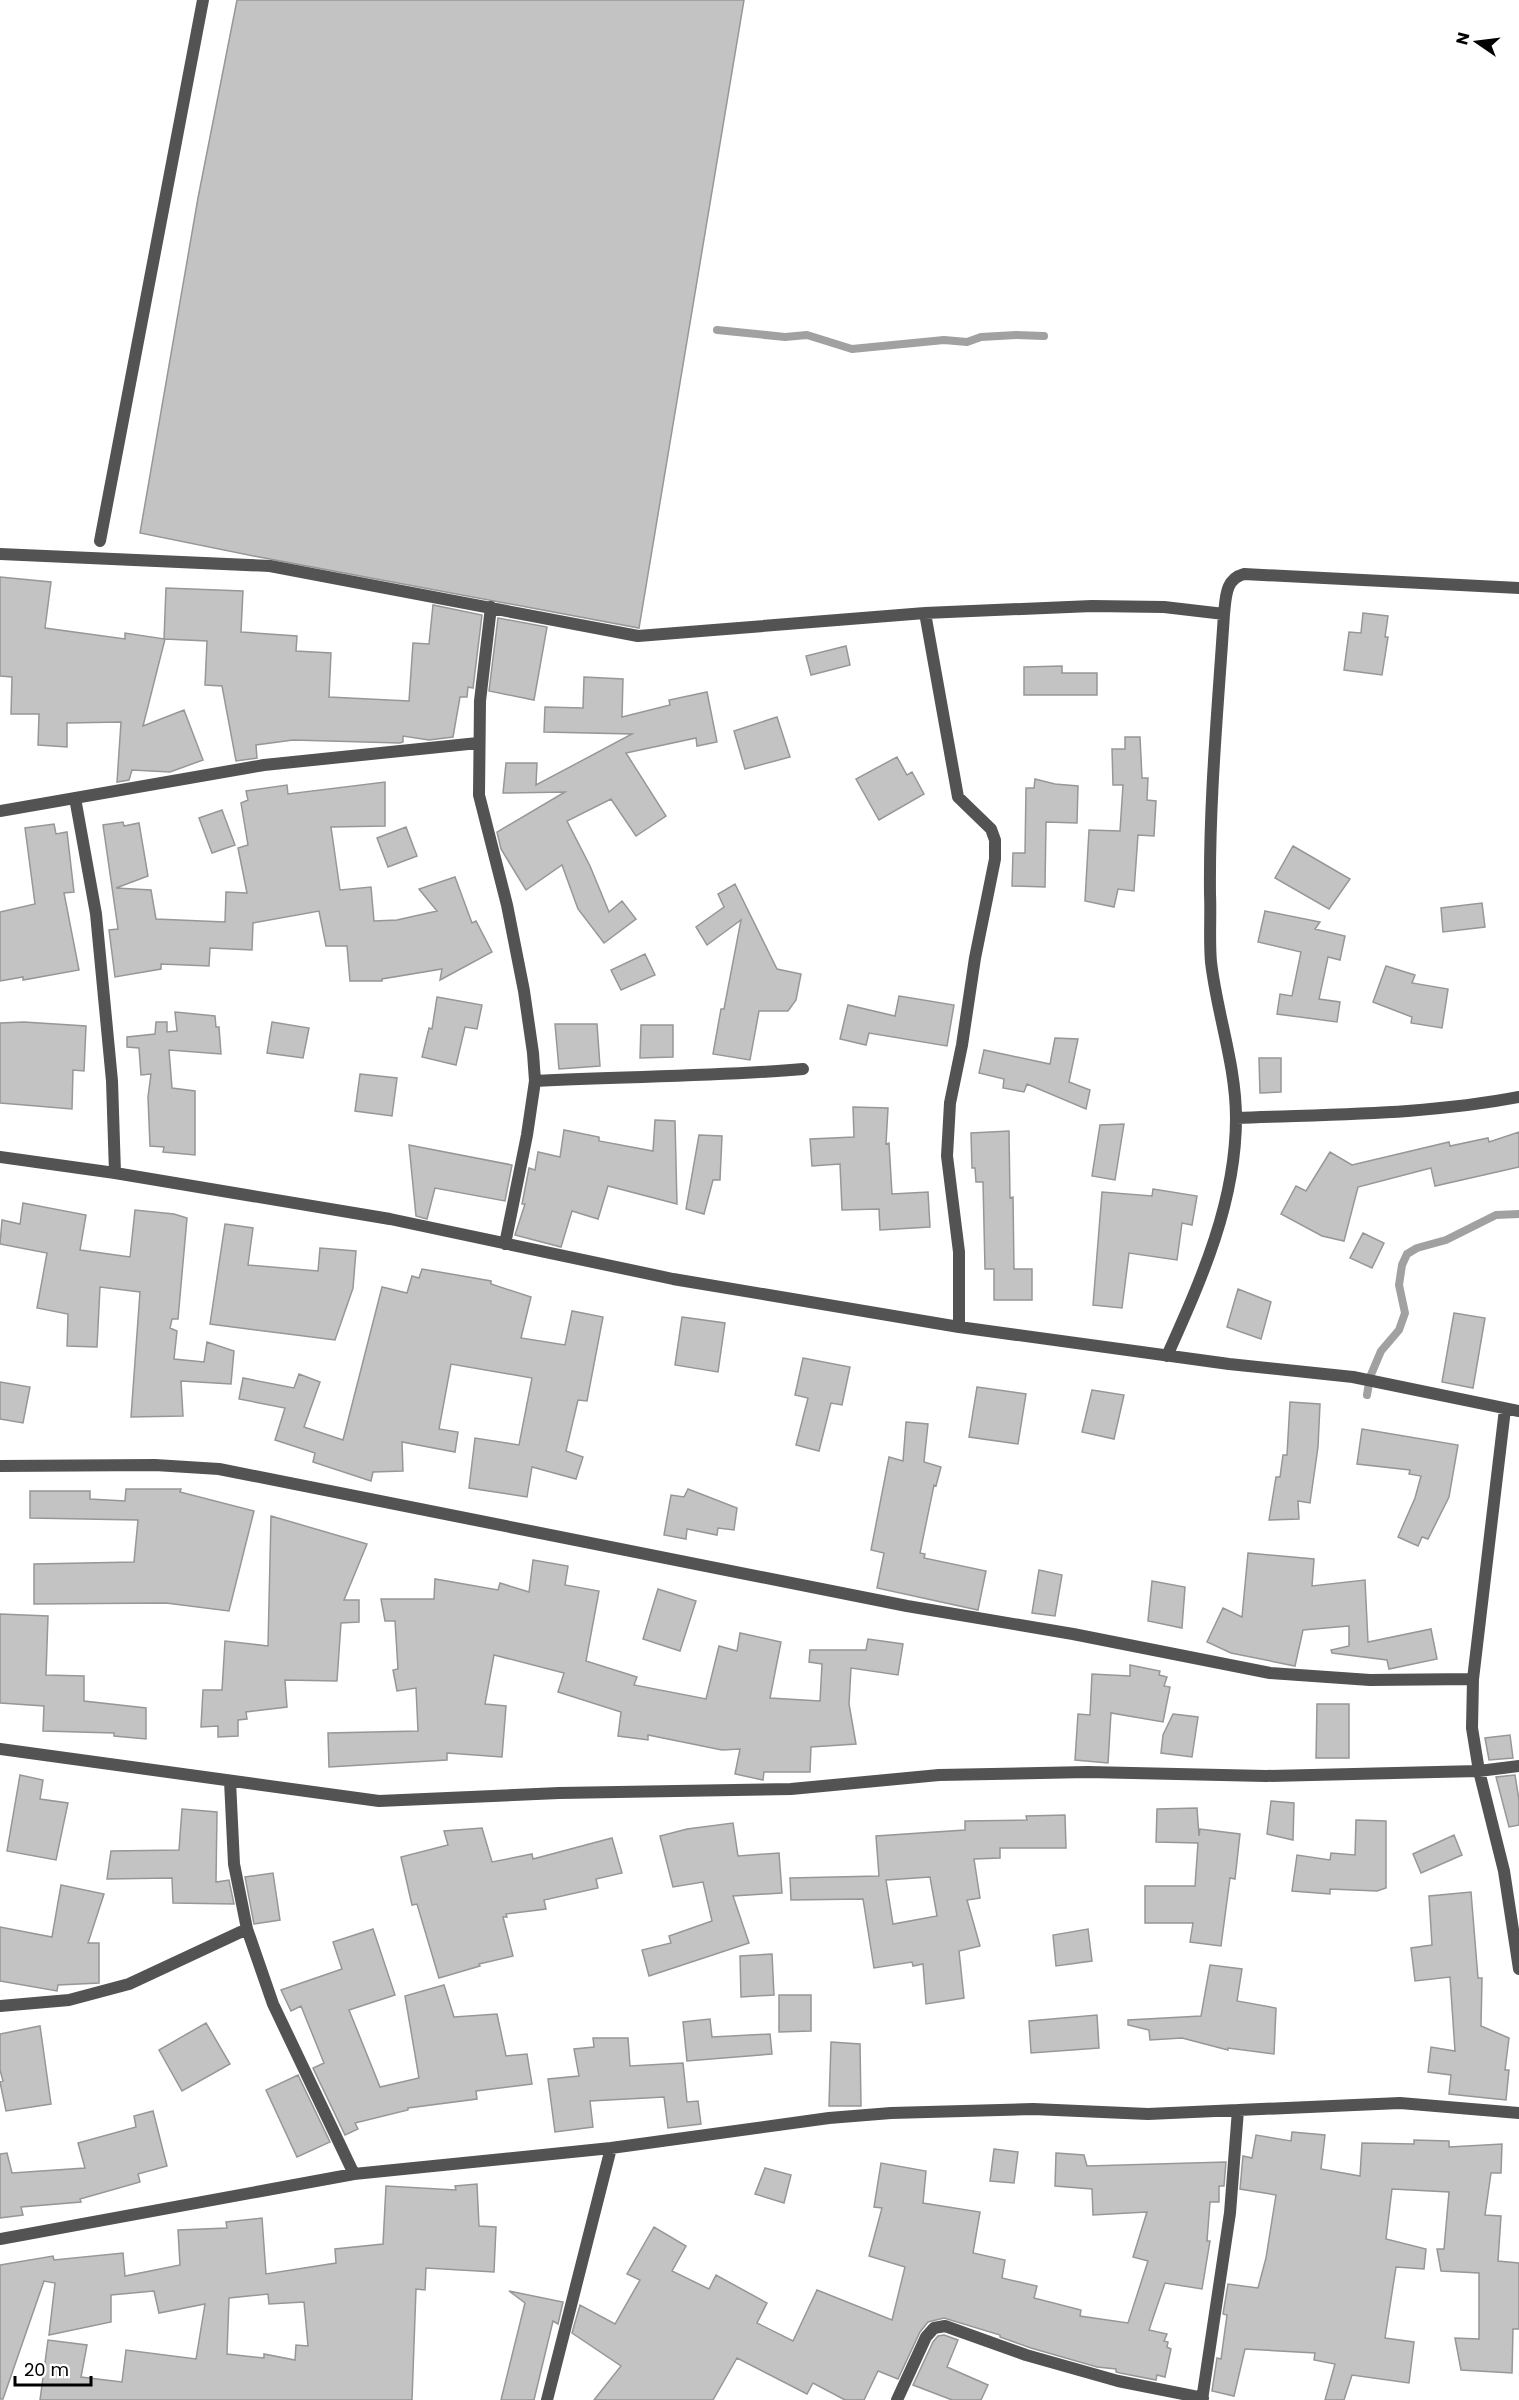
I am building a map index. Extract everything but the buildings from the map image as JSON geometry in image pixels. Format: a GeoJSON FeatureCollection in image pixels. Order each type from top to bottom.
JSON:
{"type":"FeatureCollection","features":[{"type":"Feature","properties":{"kind":"street"},"geometry":{"type":"LineString","coordinates":[[100,541],[203,0]]}},
{"type":"Feature","properties":{"kind":"street"},"geometry":{"type":"LineString","coordinates":[[0,554],[270,566],[638,636],[925,613],[1092,606],[1164,607],[1224,614]]}},
{"type":"Feature","properties":{"kind":"street"},"geometry":{"type":"LineString","coordinates":[[1167,1356],[1216,1240],[1230,1178],[1236,1118],[1229,1052],[1211,962],[1210,841],[1224,614],[1228,584],[1235,576],[1244,574],[1519,588]]}},
{"type":"Feature","properties":{"kind":"street"},"geometry":{"type":"LineString","coordinates":[[491,607],[480,701],[479,795],[507,905],[524,991],[536,1082],[505,1244]]}},
{"type":"Feature","properties":{"kind":"street"},"geometry":{"type":"LineString","coordinates":[[925,613],[957,796],[991,829],[995,840],[995,859],[975,957],[962,1045],[950,1103],[947,1156],[959,1251],[959,1327]]}},
{"type":"Feature","properties":{"kind":"street"},"geometry":{"type":"LineString","coordinates":[[0,811],[264,765],[478,743]]}},
{"type":"Feature","properties":{"kind":"street"},"geometry":{"type":"LineString","coordinates":[[75,798],[96,914],[112,1081],[115,1173]]}},
{"type":"Feature","properties":{"kind":"street"},"geometry":{"type":"LineString","coordinates":[[536,1082],[627,1076],[730,1075],[803,1069]]}},
{"type":"Feature","properties":{"kind":"street"},"geometry":{"type":"LineString","coordinates":[[1236,1118],[1386,1112],[1519,1097]]}},
{"type":"Feature","properties":{"kind":"street"},"geometry":{"type":"LineString","coordinates":[[0,1158],[115,1173],[390,1219],[673,1279],[959,1327],[1167,1356],[1353,1377],[1519,1411]]}},
{"type":"Feature","properties":{"kind":"street"},"geometry":{"type":"LineString","coordinates":[[1505,1409],[1473,1679],[1472,1728],[1479,1771],[1504,1871],[1519,1969]]}},
{"type":"Feature","properties":{"kind":"street"},"geometry":{"type":"LineString","coordinates":[[0,1466],[155,1465],[219,1469],[907,1606],[1073,1634],[1270,1673],[1370,1680],[1473,1679]]}},
{"type":"Feature","properties":{"kind":"street"},"geometry":{"type":"LineString","coordinates":[[0,1749],[379,1801],[558,1793],[791,1789],[939,1775],[1088,1772],[1266,1776],[1479,1771],[1519,1766]]}},
{"type":"Feature","properties":{"kind":"street"},"geometry":{"type":"LineString","coordinates":[[230,1781],[234,1864],[247,1929],[273,2004],[354,2174]]}},
{"type":"Feature","properties":{"kind":"street"},"geometry":{"type":"LineString","coordinates":[[0,2006],[69,2000],[129,1984],[247,1929]]}},
{"type":"Feature","properties":{"kind":"street"},"geometry":{"type":"LineString","coordinates":[[0,2239],[354,2174],[611,2148],[829,2118],[891,2113],[1033,2109],[1148,2114],[1400,2103],[1519,2113]]}},
{"type":"Feature","properties":{"kind":"street"},"geometry":{"type":"LineString","coordinates":[[897,2400],[926,2337],[934,2328],[945,2326],[1026,2355],[1118,2382],[1202,2399],[1230,2212],[1238,2110]]}},
{"type":"Feature","properties":{"kind":"street"},"geometry":{"type":"LineString","coordinates":[[547,2400],[611,2148]]}},
{"type":"Feature","properties":{"kind":"waterway"},"geometry":{"type":"LineString","coordinates":[[717,330],[785,337],[807,335],[852,349],[944,340],[967,342],[981,337],[1044,336]]}},
{"type":"Feature","properties":{"kind":"waterway"},"geometry":{"type":"LineString","coordinates":[[1367,1395],[1370,1377],[1381,1351],[1399,1330],[1405,1313],[1399,1285],[1402,1265],[1407,1254],[1417,1248],[1446,1240],[1496,1215],[1519,1214]]}}]}
